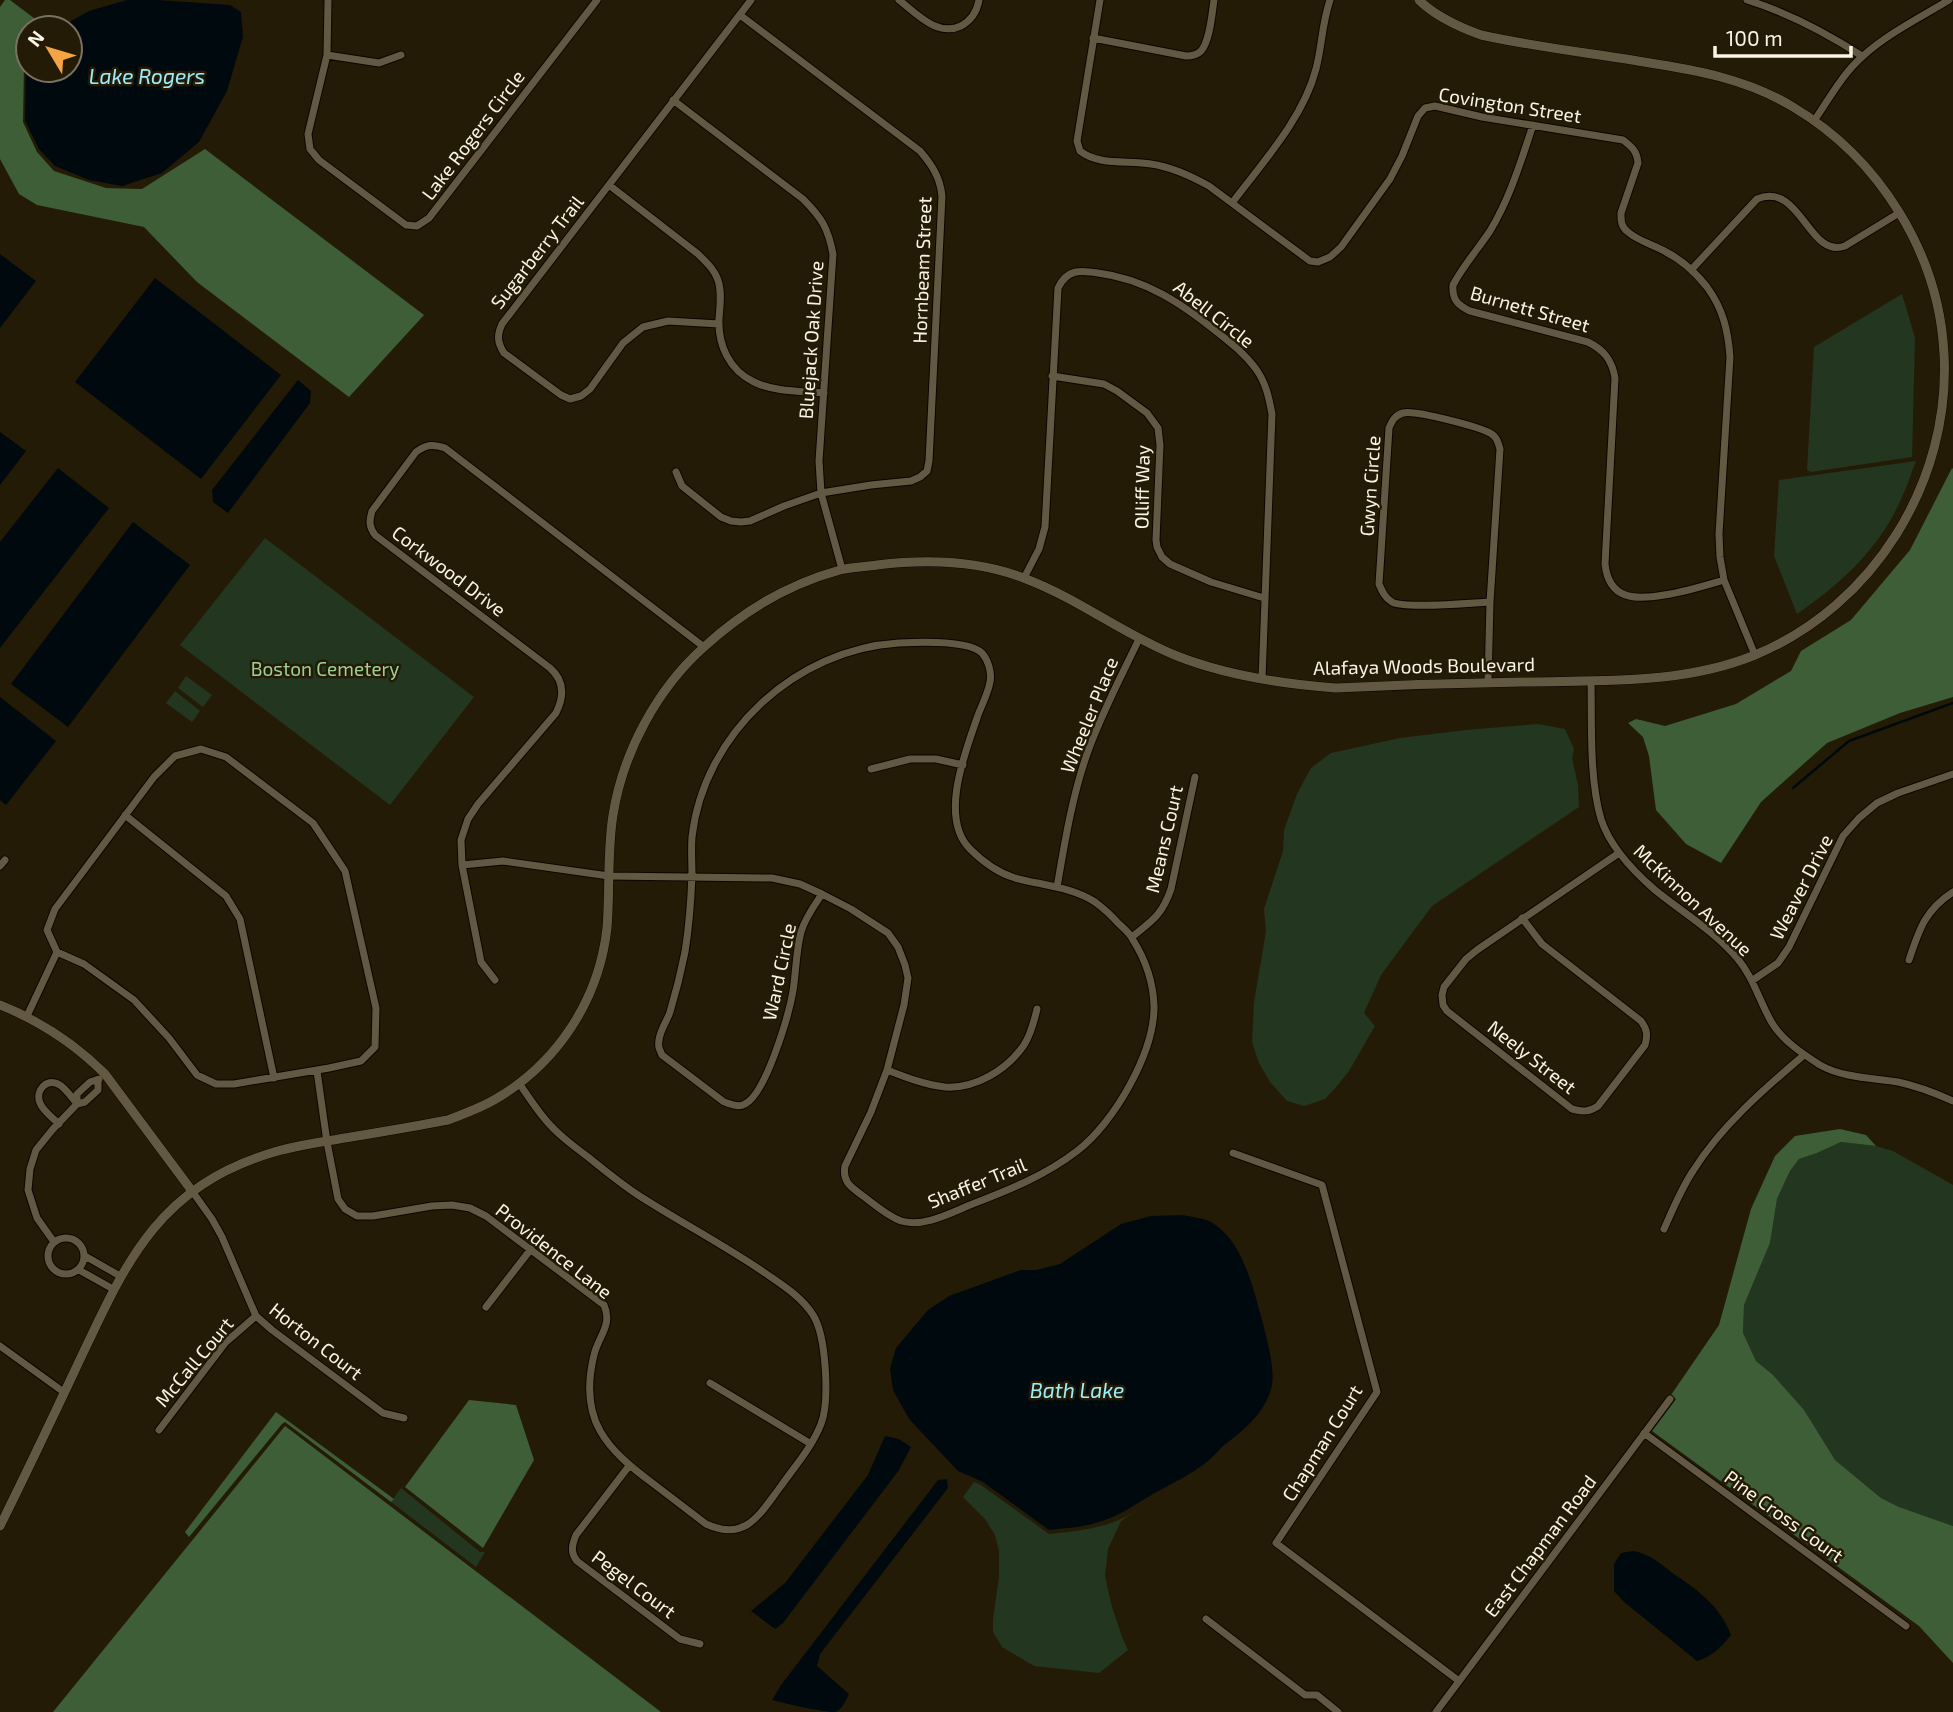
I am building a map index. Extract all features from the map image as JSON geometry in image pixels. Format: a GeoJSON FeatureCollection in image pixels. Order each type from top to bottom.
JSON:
{"type":"FeatureCollection","features":[{"type":"Feature","properties":{"kind":"street","name":"Lake Rogers Circle"},"geometry":{"type":"LineString","coordinates":[[328,0],[327,55],[308,134],[310,149],[319,160],[406,225],[417,226],[429,219],[597,0]]}},
{"type":"Feature","properties":{"kind":"street","name":"Sugarberry Trail"},"geometry":{"type":"LineString","coordinates":[[719,324],[668,321],[643,327],[623,343],[590,389],[581,396],[570,399],[504,353],[498,344],[498,333],[502,324],[751,0]]}},
{"type":"Feature","properties":{"kind":"street"},"geometry":{"type":"LineString","coordinates":[[899,0],[931,25],[942,30],[954,29],[966,23],[974,15],[979,0]]}},
{"type":"Feature","properties":{"kind":"street","name":"Covington Street"},"geometry":{"type":"LineString","coordinates":[[1100,0],[1077,141],[1080,151],[1094,159],[1152,164],[1191,176],[1209,186],[1310,261],[1318,262],[1330,257],[1341,247],[1390,179],[1418,116],[1425,108],[1435,106],[1482,117],[1623,140],[1634,148],[1638,163],[1620,222],[1633,236],[1666,251],[1691,270],[1715,298],[1728,333],[1730,357],[1719,534],[1720,557],[1724,580],[1755,655]]}},
{"type":"Feature","properties":{"kind":"street"},"geometry":{"type":"LineString","coordinates":[[1093,38],[1186,56],[1195,55],[1202,50],[1206,40],[1214,0]]}},
{"type":"Feature","properties":{"kind":"street"},"geometry":{"type":"LineString","coordinates":[[1232,203],[1295,118],[1307,94],[1316,70],[1330,0]]}},
{"type":"Feature","properties":{"kind":"street","name":"Alafaya Woods Boulevard"},"geometry":{"type":"LineString","coordinates":[[0,1526],[120,1276],[147,1234],[192,1191],[227,1171],[263,1156],[448,1120],[495,1100],[540,1066],[559,1046],[584,1006],[596,976],[606,930],[612,816],[629,758],[658,701],[673,680],[704,647],[760,603],[842,569],[919,561],[975,566],[1024,578],[1139,639],[1177,656],[1216,669],[1262,679],[1336,688],[1591,681],[1677,676],[1715,668],[1755,655],[1813,624],[1869,573],[1891,544],[1910,511],[1927,472],[1936,439],[1949,353],[1931,283],[1914,240],[1899,213],[1867,168],[1835,136],[1814,121],[1776,98],[1729,79],[1686,68],[1481,35],[1445,19],[1419,0]]}},
{"type":"Feature","properties":{"kind":"street"},"geometry":{"type":"LineString","coordinates":[[1747,0],[1805,22],[1862,56]]}},
{"type":"Feature","properties":{"kind":"street"},"geometry":{"type":"LineString","coordinates":[[1814,121],[1862,56],[1949,0]]}},
{"type":"Feature","properties":{"kind":"street","name":"Hornbeam Street"},"geometry":{"type":"LineString","coordinates":[[740,15],[920,151],[940,180],[942,196],[927,471],[911,481],[821,493]]}},
{"type":"Feature","properties":{"kind":"street"},"geometry":{"type":"LineString","coordinates":[[327,55],[379,63],[401,55]]}},
{"type":"Feature","properties":{"kind":"street","name":"Bluejack Oak Drive"},"geometry":{"type":"LineString","coordinates":[[673,100],[803,199],[819,215],[829,234],[833,254],[819,461],[821,493],[842,569]]}},
{"type":"Feature","properties":{"kind":"street","name":"Burnett Street"},"geometry":{"type":"LineString","coordinates":[[1533,125],[1504,203],[1490,230],[1453,285],[1452,294],[1461,307],[1470,311],[1588,342],[1607,355],[1615,378],[1605,564],[1612,586],[1629,597],[1642,598],[1690,591],[1724,580]]}},
{"type":"Feature","properties":{"kind":"street"},"geometry":{"type":"LineString","coordinates":[[609,185],[712,267],[719,283],[720,341],[725,353],[741,374],[755,383],[772,388],[824,393]]}},
{"type":"Feature","properties":{"kind":"street"},"geometry":{"type":"LineString","coordinates":[[1691,270],[1757,199],[1766,195],[1775,195],[1784,201],[1827,247],[1838,249],[1899,213]]}},
{"type":"Feature","properties":{"kind":"street","name":"Abell Circle"},"geometry":{"type":"LineString","coordinates":[[1024,578],[1039,549],[1045,527],[1058,288],[1069,273],[1081,270],[1118,275],[1149,286],[1172,298],[1244,354],[1258,371],[1268,390],[1272,414],[1262,679]]}},
{"type":"Feature","properties":{"kind":"street","name":"Olliff Way"},"geometry":{"type":"LineString","coordinates":[[1052,376],[1104,384],[1147,413],[1158,428],[1160,445],[1156,540],[1162,557],[1170,564],[1211,582],[1264,598]]}},
{"type":"Feature","properties":{"kind":"street","name":"Gwyn Circle"},"geometry":{"type":"LineString","coordinates":[[1489,682],[1490,602],[1500,449],[1497,439],[1486,430],[1413,411],[1398,414],[1389,428],[1379,584],[1383,593],[1388,600],[1403,605],[1490,602]]}},
{"type":"Feature","properties":{"kind":"street","name":"Corkwood Drive"},"geometry":{"type":"LineString","coordinates":[[495,980],[481,961],[462,865],[461,840],[468,819],[478,804],[556,713],[562,700],[562,687],[559,676],[550,668],[375,536],[370,528],[372,511],[416,452],[425,446],[435,445],[445,449],[704,647]]}},
{"type":"Feature","properties":{"kind":"street"},"geometry":{"type":"LineString","coordinates":[[676,472],[682,486],[721,517],[731,521],[750,521],[821,493]]}},
{"type":"Feature","properties":{"kind":"street","name":"Wheeler Place"},"geometry":{"type":"LineString","coordinates":[[1057,887],[1069,816],[1088,752],[1099,722],[1139,639]]}},
{"type":"Feature","properties":{"kind":"street","name":"Shaffer Trail"},"geometry":{"type":"LineString","coordinates":[[462,865],[503,861],[609,876],[772,878],[800,884],[822,894],[888,933],[898,947],[908,978],[904,1005],[887,1070],[843,1176],[847,1184],[903,1222],[933,1219],[1020,1185],[1050,1169],[1080,1149],[1105,1123],[1127,1091],[1148,1040],[1154,1007],[1150,976],[1132,937],[1093,901],[1057,887],[1010,877],[984,862],[966,845],[958,830],[954,809],[963,765],[991,680],[989,666],[982,653],[971,647],[926,641],[879,644],[838,655],[805,670],[774,692],[748,716],[724,748],[708,780],[698,806],[692,839],[692,877]]}},
{"type":"Feature","properties":{"kind":"street","name":"McKinnon Avenue"},"geometry":{"type":"LineString","coordinates":[[1591,681],[1594,775],[1601,820],[1619,853],[1636,873],[1737,957],[1753,980],[1773,1024],[1804,1055],[1824,1067],[1845,1074],[1901,1083],[1953,1101]]}},
{"type":"Feature","properties":{"kind":"street"},"geometry":{"type":"LineString","coordinates":[[201,749],[226,757],[313,823],[345,871],[376,1008],[375,1047],[361,1060],[274,1078],[216,1084],[197,1075],[169,1038],[134,1000],[84,964],[57,952],[47,930],[55,909],[125,815],[175,756],[201,749]]}},
{"type":"Feature","properties":{"kind":"street"},"geometry":{"type":"LineString","coordinates":[[871,769],[910,759],[963,765]]}},
{"type":"Feature","properties":{"kind":"street","name":"Weaver Drive"},"geometry":{"type":"LineString","coordinates":[[1753,980],[1778,963],[1789,947],[1843,836],[1859,818],[1877,803],[1898,793],[1953,775]]}},
{"type":"Feature","properties":{"kind":"street","name":"Means Court"},"geometry":{"type":"LineString","coordinates":[[1132,937],[1159,915],[1166,903],[1195,777]]}},
{"type":"Feature","properties":{"kind":"street"},"geometry":{"type":"LineString","coordinates":[[125,815],[226,896],[240,919],[274,1078]]}},
{"type":"Feature","properties":{"kind":"street","name":"Neely Street"},"geometry":{"type":"LineString","coordinates":[[1522,918],[1542,944],[1641,1021],[1646,1028],[1648,1037],[1645,1045],[1598,1105],[1590,1111],[1572,1109],[1447,1011],[1442,995],[1444,987],[1477,950],[1522,918],[1619,853]]}},
{"type":"Feature","properties":{"kind":"street","name":"Ward Circle"},"geometry":{"type":"LineString","coordinates":[[692,877],[686,949],[669,1017],[659,1036],[659,1047],[662,1055],[724,1102],[736,1106],[745,1104],[755,1096],[777,1050],[792,994],[801,933],[822,894]]}},
{"type":"Feature","properties":{"kind":"street"},"geometry":{"type":"LineString","coordinates":[[1909,960],[1926,916],[1953,892]]}},
{"type":"Feature","properties":{"kind":"street"},"geometry":{"type":"LineString","coordinates":[[27,1016],[57,952]]}},
{"type":"Feature","properties":{"kind":"street"},"geometry":{"type":"LineString","coordinates":[[0,1004],[27,1016],[68,1041],[192,1191]]}},
{"type":"Feature","properties":{"kind":"street"},"geometry":{"type":"LineString","coordinates":[[887,1070],[947,1087],[965,1086],[985,1079],[1008,1063],[1024,1045],[1033,1028],[1037,1009]]}},
{"type":"Feature","properties":{"kind":"street"},"geometry":{"type":"LineString","coordinates":[[1664,1229],[1679,1195],[1713,1145],[1740,1114],[1804,1055]]}},
{"type":"Feature","properties":{"kind":"street","name":"Providence Lane"},"geometry":{"type":"LineString","coordinates":[[317,1070],[338,1199],[345,1209],[357,1216],[373,1216],[432,1206],[453,1205],[470,1208],[486,1216],[604,1305],[608,1313],[608,1324],[595,1352],[589,1377],[590,1400],[595,1421],[604,1439],[629,1466],[706,1524],[719,1530],[734,1531],[751,1524],[811,1444],[822,1422],[825,1367],[822,1336],[815,1317],[803,1302],[774,1279],[616,1179],[544,1119],[519,1083]]}},
{"type":"Feature","properties":{"kind":"street"},"geometry":{"type":"LineString","coordinates":[[54,1242],[37,1218],[28,1189],[30,1169],[36,1150],[77,1104],[78,1094],[90,1082],[101,1078]]}},
{"type":"Feature","properties":{"kind":"street"},"geometry":{"type":"LineString","coordinates":[[59,1124],[40,1103],[39,1094],[43,1086],[56,1082],[77,1104]]}},
{"type":"Feature","properties":{"kind":"street","name":"Chapman Court"},"geometry":{"type":"LineString","coordinates":[[1233,1153],[1322,1185],[1377,1392],[1276,1543],[1459,1681]]}},
{"type":"Feature","properties":{"kind":"street","name":"Horton Court"},"geometry":{"type":"LineString","coordinates":[[192,1191],[222,1237],[256,1316],[383,1413],[404,1418]]}},
{"type":"Feature","properties":{"kind":"street"},"geometry":{"type":"LineString","coordinates":[[60,1238],[74,1239],[80,1243],[85,1256],[79,1269],[65,1274],[52,1268],[47,1254],[49,1247],[60,1238]]}},
{"type":"Feature","properties":{"kind":"street"},"geometry":{"type":"LineString","coordinates":[[486,1307],[531,1249]]}},
{"type":"Feature","properties":{"kind":"street"},"geometry":{"type":"LineString","coordinates":[[85,1256],[120,1276]]}},
{"type":"Feature","properties":{"kind":"street"},"geometry":{"type":"LineString","coordinates":[[79,1269],[113,1289]]}},
{"type":"Feature","properties":{"kind":"street","name":"McCall Court"},"geometry":{"type":"LineString","coordinates":[[159,1430],[226,1342],[256,1316]]}},
{"type":"Feature","properties":{"kind":"street"},"geometry":{"type":"LineString","coordinates":[[0,1346],[65,1393]]}},
{"type":"Feature","properties":{"kind":"street"},"geometry":{"type":"LineString","coordinates":[[710,1382],[811,1444]]}},
{"type":"Feature","properties":{"kind":"street","name":"East Chapman Road"},"geometry":{"type":"LineString","coordinates":[[1436,1712],[1670,1399]]}},
{"type":"Feature","properties":{"kind":"street","name":"Pine Cross Court"},"geometry":{"type":"LineString","coordinates":[[1644,1433],[1906,1626]]}},
{"type":"Feature","properties":{"kind":"street","name":"Pegel Court"},"geometry":{"type":"LineString","coordinates":[[629,1466],[576,1535],[572,1545],[573,1556],[680,1639],[700,1644]]}},
{"type":"Feature","properties":{"kind":"street"},"geometry":{"type":"LineString","coordinates":[[1206,1619],[1305,1695],[1317,1696],[1338,1712]]}},
{"type":"Feature","properties":{"kind":"green space"},"geometry":{"type":"Polygon","coordinates":[[[5,0],[10,0],[28,14],[14,14],[14,84],[24,84],[23,122],[37,152],[54,171],[106,188],[142,189],[205,149],[424,315],[349,397],[197,282],[144,227],[37,205],[19,194],[0,159],[0,7],[5,0]]]}},
{"type":"Feature","properties":{"kind":"green space"},"geometry":{"type":"Polygon","coordinates":[[[1902,294],[1915,338],[1912,457],[1811,472],[1807,470],[1814,347],[1902,294]]]}},
{"type":"Feature","properties":{"kind":"green space"},"geometry":{"type":"Polygon","coordinates":[[[1916,461],[1893,515],[1871,548],[1844,577],[1797,614],[1774,556],[1779,480],[1916,461]]]}},
{"type":"Feature","properties":{"kind":"green space"},"geometry":{"type":"Polygon","coordinates":[[[1952,468],[1953,697],[1900,713],[1827,743],[1761,802],[1721,863],[1686,844],[1656,810],[1649,756],[1643,737],[1628,723],[1636,719],[1665,726],[1736,704],[1791,671],[1801,651],[1851,620],[1910,550],[1952,468]]]}},
{"type":"Feature","properties":{"kind":"green space","name":"Boston Cemetery"},"geometry":{"type":"Polygon","coordinates":[[[265,538],[474,697],[390,805],[180,645],[265,538]]]}},
{"type":"Feature","properties":{"kind":"green space"},"geometry":{"type":"Polygon","coordinates":[[[186,676],[212,695],[203,707],[178,688],[186,676]]]}},
{"type":"Feature","properties":{"kind":"green space"},"geometry":{"type":"Polygon","coordinates":[[[175,691],[200,711],[192,722],[166,703],[175,691]]]}},
{"type":"Feature","properties":{"kind":"green space"},"geometry":{"type":"Polygon","coordinates":[[[1538,724],[1565,729],[1574,749],[1572,758],[1578,785],[1579,807],[1432,906],[1381,975],[1364,1013],[1375,1026],[1349,1071],[1325,1099],[1304,1106],[1287,1101],[1270,1082],[1259,1063],[1252,1042],[1254,1002],[1266,931],[1264,909],[1283,851],[1284,830],[1297,794],[1311,768],[1331,753],[1400,738],[1538,724]]]}},
{"type":"Feature","properties":{"kind":"green space"},"geometry":{"type":"Polygon","coordinates":[[[1840,1129],[1866,1135],[1876,1146],[1841,1142],[1799,1159],[1790,1171],[1777,1199],[1770,1243],[1744,1305],[1743,1333],[1756,1361],[1772,1374],[1804,1410],[1835,1460],[1881,1498],[1953,1526],[1953,1663],[1919,1626],[1652,1431],[1676,1399],[1671,1395],[1719,1325],[1751,1209],[1775,1156],[1795,1136],[1840,1129]]]}},
{"type":"Feature","properties":{"kind":"green space"},"geometry":{"type":"Polygon","coordinates":[[[1841,1142],[1893,1151],[1953,1185],[1953,1526],[1881,1498],[1835,1460],[1772,1374],[1756,1361],[1743,1334],[1744,1305],[1770,1243],[1777,1199],[1790,1171],[1799,1159],[1841,1142]]]}},
{"type":"Feature","properties":{"kind":"green space"},"geometry":{"type":"Polygon","coordinates":[[[469,1400],[516,1405],[534,1460],[483,1548],[405,1487],[469,1400]]]}},
{"type":"Feature","properties":{"kind":"green space"},"geometry":{"type":"Polygon","coordinates":[[[276,1412],[394,1499],[391,1502],[285,1422],[189,1537],[185,1532],[276,1412]]]}},
{"type":"Feature","properties":{"kind":"green space"},"geometry":{"type":"Polygon","coordinates":[[[285,1426],[661,1712],[53,1712],[285,1426]]]}},
{"type":"Feature","properties":{"kind":"green space"},"geometry":{"type":"Polygon","coordinates":[[[974,1482],[1049,1534],[1104,1525],[1134,1512],[1121,1521],[1108,1549],[1105,1576],[1112,1607],[1128,1650],[1099,1673],[1034,1666],[1002,1647],[993,1632],[999,1577],[999,1551],[995,1535],[985,1519],[963,1497],[974,1482]]]}},
{"type":"Feature","properties":{"kind":"green space"},"geometry":{"type":"Polygon","coordinates":[[[401,1488],[480,1552],[485,1552],[476,1567],[391,1502],[401,1488]]]}},
{"type":"Feature","properties":{"kind":"water","name":"Lake Rogers"},"geometry":{"type":"Polygon","coordinates":[[[127,0],[158,0],[230,5],[241,12],[243,37],[227,91],[199,142],[162,173],[122,186],[89,180],[55,166],[39,149],[25,121],[26,84],[84,84],[84,14],[127,0]]]}},
{"type":"Feature","properties":{"kind":"water"},"geometry":{"type":"Polygon","coordinates":[[[0,254],[36,281],[0,328],[0,254]]]}},
{"type":"Feature","properties":{"kind":"water"},"geometry":{"type":"Polygon","coordinates":[[[155,278],[281,375],[201,479],[75,382],[155,278]]]}},
{"type":"Feature","properties":{"kind":"water"},"geometry":{"type":"Polygon","coordinates":[[[298,380],[311,391],[310,403],[228,513],[213,502],[212,490],[298,380]]]}},
{"type":"Feature","properties":{"kind":"water"},"geometry":{"type":"Polygon","coordinates":[[[0,432],[26,451],[0,485],[0,432]]]}},
{"type":"Feature","properties":{"kind":"water"},"geometry":{"type":"Polygon","coordinates":[[[58,468],[109,508],[0,648],[0,542],[58,468]]]}},
{"type":"Feature","properties":{"kind":"water"},"geometry":{"type":"Polygon","coordinates":[[[133,522],[190,565],[68,727],[11,684],[133,522]]]}},
{"type":"Feature","properties":{"kind":"water"},"geometry":{"type":"Polygon","coordinates":[[[0,697],[56,741],[6,805],[0,800],[0,697]]]}},
{"type":"Feature","properties":{"kind":"water","name":"Bath Lake"},"geometry":{"type":"Polygon","coordinates":[[[1183,1215],[1209,1221],[1218,1227],[1233,1242],[1243,1261],[1270,1352],[1273,1376],[1269,1395],[1246,1427],[1188,1475],[1109,1519],[1083,1526],[1049,1530],[983,1482],[958,1471],[909,1419],[893,1390],[890,1369],[896,1348],[928,1310],[949,1296],[1021,1270],[1036,1270],[1060,1264],[1121,1224],[1151,1216],[1183,1215]]]}},
{"type":"Feature","properties":{"kind":"water"},"geometry":{"type":"Polygon","coordinates":[[[885,1436],[899,1439],[911,1447],[899,1470],[783,1623],[775,1629],[751,1611],[785,1583],[868,1475],[885,1436]]]}},
{"type":"Feature","properties":{"kind":"water"},"geometry":{"type":"Polygon","coordinates":[[[947,1479],[948,1488],[820,1654],[817,1666],[849,1694],[842,1707],[835,1712],[829,1712],[772,1700],[938,1480],[947,1479]]]}},
{"type":"Feature","properties":{"kind":"water"},"geometry":{"type":"Polygon","coordinates":[[[1633,1551],[1658,1562],[1714,1606],[1731,1635],[1716,1651],[1697,1661],[1614,1591],[1614,1564],[1621,1553],[1633,1551]]]}},
{"type":"Feature","properties":{"kind":"waterway"},"geometry":{"type":"LineString","coordinates":[[1793,788],[1849,741],[1953,703]]}}]}
